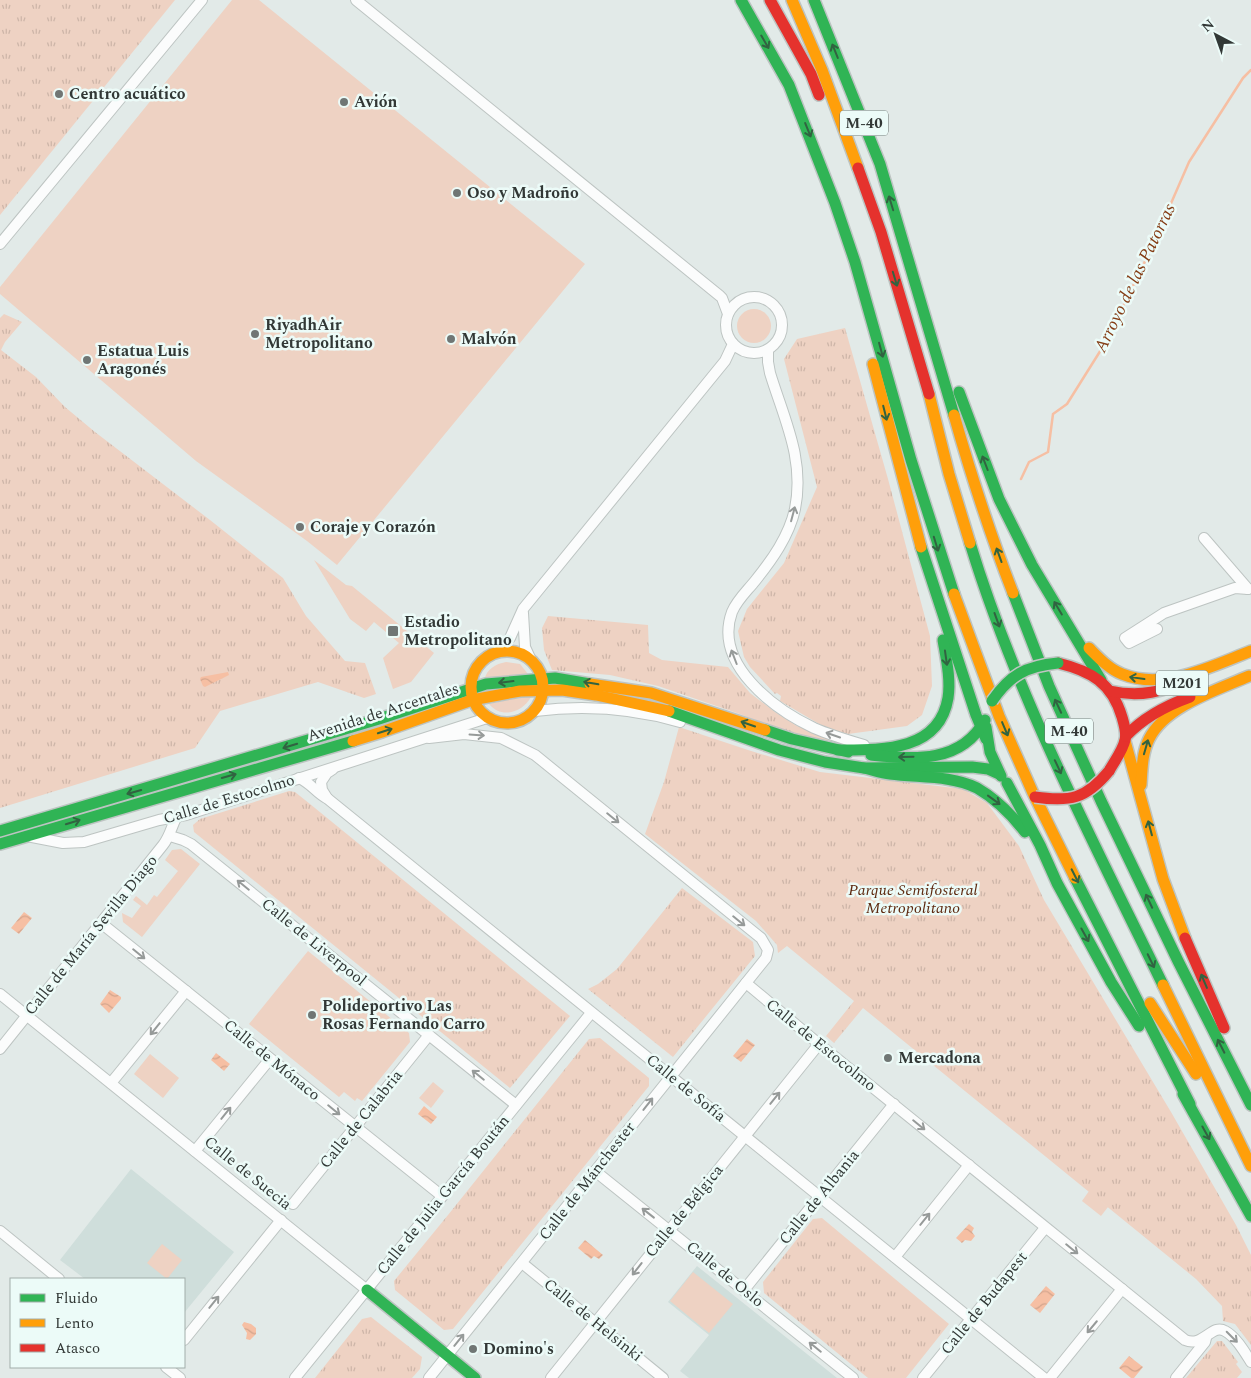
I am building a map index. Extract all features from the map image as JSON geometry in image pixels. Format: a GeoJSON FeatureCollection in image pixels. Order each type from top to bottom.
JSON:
{"type":"FeatureCollection","features":[{"type":"Feature","properties":{"kind":"main road"},"geometry":{"type":"LineString","coordinates":[[741,0],[789,85],[813,143],[855,262],[922,498],[944,568],[978,663],[1033,793],[1190,1104],[1251,1216]]}},
{"type":"Feature","properties":{"kind":"main road"},"geometry":{"type":"LineString","coordinates":[[770,0],[811,74],[871,233],[899,329],[949,474]]}},
{"type":"Feature","properties":{"kind":"main road","name":"M-40"},"geometry":{"type":"LineString","coordinates":[[792,0],[822,70],[881,232],[976,563],[1023,691],[1067,787],[1251,1166]]}},
{"type":"Feature","properties":{"kind":"main road","name":"M-40"},"geometry":{"type":"LineString","coordinates":[[814,0],[880,164],[933,339],[966,457],[992,537],[1049,686],[1101,801],[1178,961],[1251,1105]]}},
{"type":"Feature","properties":{"kind":"main road"},"geometry":{"type":"LineString","coordinates":[[855,262],[866,337],[908,503],[935,592],[982,725],[991,757],[1040,845],[1057,883]]}},
{"type":"Feature","properties":{"kind":"main road"},"geometry":{"type":"LineString","coordinates":[[933,339],[954,378],[999,499],[1032,565],[1119,708],[1124,725],[1125,739],[1163,879],[1186,940],[1251,1090]]}},
{"type":"Feature","properties":{"kind":"main road"},"geometry":{"type":"LineString","coordinates":[[838,750],[879,750],[905,745],[934,729],[944,714],[948,697],[948,673],[935,592]]}},
{"type":"Feature","properties":{"kind":"main road"},"geometry":{"type":"LineString","coordinates":[[1073,633],[1110,667],[1120,674],[1137,679],[1176,677],[1251,651]]}},
{"type":"Feature","properties":{"kind":"main road"},"geometry":{"type":"LineString","coordinates":[[496,652],[515,652],[531,660],[536,666],[543,685],[542,698],[528,717],[512,724],[494,722],[478,710],[471,690],[478,664],[496,652]]}},
{"type":"Feature","properties":{"kind":"main road","name":"M201"},"geometry":{"type":"LineString","coordinates":[[1110,691],[1126,695],[1150,695],[1251,656]]}},
{"type":"Feature","properties":{"kind":"main road"},"geometry":{"type":"LineString","coordinates":[[982,725],[992,701],[1001,686],[1025,669],[1041,664],[1058,663],[1080,668],[1101,680]]}},
{"type":"Feature","properties":{"kind":"main road"},"geometry":{"type":"LineString","coordinates":[[1141,795],[1144,752],[1149,737],[1159,723],[1170,713],[1250,676]]}},
{"type":"Feature","properties":{"kind":"main road","name":"M201"},"geometry":{"type":"LineString","coordinates":[[1125,739],[1142,720],[1169,704],[1250,676]]}},
{"type":"Feature","properties":{"kind":"main road","name":"Avenida de Arcentales"},"geometry":{"type":"LineString","coordinates":[[0,831],[471,690],[520,691],[543,685],[556,678],[651,693],[716,713],[792,740],[838,750],[894,757],[943,753],[964,738],[970,731],[982,725]]}},
{"type":"Feature","properties":{"kind":"main road","name":"Avenida de Arcentales"},"geometry":{"type":"LineString","coordinates":[[543,685],[666,710],[779,750],[825,762],[864,768],[972,766],[988,769],[1003,779]]}},
{"type":"Feature","properties":{"kind":"main road","name":"Avenida de Arcentales"},"geometry":{"type":"LineString","coordinates":[[0,844],[382,732],[471,690]]}},
{"type":"Feature","properties":{"kind":"main road"},"geometry":{"type":"LineString","coordinates":[[1003,779],[1018,790],[1036,797],[1056,801],[1080,796],[1099,784],[1109,772],[1125,739]]}},
{"type":"Feature","properties":{"kind":"main road"},"geometry":{"type":"LineString","coordinates":[[864,768],[886,773],[950,780],[981,791],[1010,813],[1038,851],[1111,982],[1190,1104]]}},
{"type":"Feature","properties":{"kind":"main road"},"geometry":{"type":"LineString","coordinates":[[1103,932],[1235,1132]]}},
{"type":"Feature","properties":{"kind":"main road","name":"Calle de Suecia"},"geometry":{"type":"LineString","coordinates":[[367,1290],[475,1378]]}},
{"type":"Feature","properties":{"kind":"street"},"geometry":{"type":"LineString","coordinates":[[0,244],[202,0]]}},
{"type":"Feature","properties":{"kind":"street"},"geometry":{"type":"LineString","coordinates":[[356,0],[722,298],[728,314],[726,330],[733,344],[743,352],[752,354],[768,350],[774,345],[782,329],[782,320],[779,312],[767,300],[750,297],[741,300],[736,303],[728,314]]}},
{"type":"Feature","properties":{"kind":"street"},"geometry":{"type":"LineString","coordinates":[[722,298],[741,300]]}},
{"type":"Feature","properties":{"kind":"street"},"geometry":{"type":"LineString","coordinates":[[496,652],[510,638],[523,609],[725,361],[733,344]]}},
{"type":"Feature","properties":{"kind":"street"},"geometry":{"type":"LineString","coordinates":[[768,350],[770,373],[794,445],[798,465],[798,484],[795,509],[787,534],[765,569],[732,612],[729,628],[734,658],[742,673],[763,695],[798,720],[829,734],[879,750]]}},
{"type":"Feature","properties":{"kind":"street"},"geometry":{"type":"LineString","coordinates":[[725,361],[743,352]]}},
{"type":"Feature","properties":{"kind":"street"},"geometry":{"type":"LineString","coordinates":[[1204,538],[1250,590]]}},
{"type":"Feature","properties":{"kind":"street"},"geometry":{"type":"LineString","coordinates":[[1157,629],[1129,643],[1126,638],[1164,613],[1235,588],[1250,590]]}},
{"type":"Feature","properties":{"kind":"street"},"geometry":{"type":"LineString","coordinates":[[523,609],[525,648],[531,660]]}},
{"type":"Feature","properties":{"kind":"street","name":"Avenida de Arcentales"},"geometry":{"type":"LineString","coordinates":[[535,710],[586,707],[614,708],[646,713],[703,728],[735,741],[779,750]]}},
{"type":"Feature","properties":{"kind":"street","name":"Calle de Estocolmo"},"geometry":{"type":"LineString","coordinates":[[26,836],[63,842],[84,842],[159,820],[176,818],[487,718]]}},
{"type":"Feature","properties":{"kind":"street","name":"Calle de Estocolmo"},"geometry":{"type":"LineString","coordinates":[[428,738],[464,734],[501,738],[535,755],[761,938],[768,950],[766,958],[746,983],[1185,1340],[1196,1342],[1215,1330],[1224,1330],[1234,1338],[1251,1362]]}},
{"type":"Feature","properties":{"kind":"street"},"geometry":{"type":"LineString","coordinates":[[328,798],[322,790],[321,782],[327,773],[341,765]]}},
{"type":"Feature","properties":{"kind":"street","name":"Calle de Sofía"},"geometry":{"type":"LineString","coordinates":[[299,778],[306,781],[318,794],[328,798],[1044,1378]]}},
{"type":"Feature","properties":{"kind":"street","name":"Calle de María Sevilla Diago"},"geometry":{"type":"LineString","coordinates":[[0,1049],[170,836],[176,818]]}},
{"type":"Feature","properties":{"kind":"street"},"geometry":{"type":"LineString","coordinates":[[159,820],[165,824],[170,836]]}},
{"type":"Feature","properties":{"kind":"street","name":"Calle de Liverpool"},"geometry":{"type":"LineString","coordinates":[[170,836],[191,844],[516,1105]]}},
{"type":"Feature","properties":{"kind":"street","name":"Calle de Mónaco"},"geometry":{"type":"LineString","coordinates":[[101,923],[442,1196]]}},
{"type":"Feature","properties":{"kind":"street","name":"Calle de Mánchester"},"geometry":{"type":"LineString","coordinates":[[428,1378],[522,1263],[670,1075],[746,983]]}},
{"type":"Feature","properties":{"kind":"street"},"geometry":{"type":"LineString","coordinates":[[111,1083],[186,991]]}},
{"type":"Feature","properties":{"kind":"street","name":"Calle de Suecia"},"geometry":{"type":"LineString","coordinates":[[0,994],[367,1290]]}},
{"type":"Feature","properties":{"kind":"street","name":"Calle de Julia García Boután"},"geometry":{"type":"LineString","coordinates":[[295,1378],[592,1013]]}},
{"type":"Feature","properties":{"kind":"street","name":"Calle de Calabria"},"geometry":{"type":"LineString","coordinates":[[294,1204],[429,1035]]}},
{"type":"Feature","properties":{"kind":"street","name":"Calle de Bélgica"},"geometry":{"type":"LineString","coordinates":[[550,1378],[819,1044]]}},
{"type":"Feature","properties":{"kind":"street"},"geometry":{"type":"LineString","coordinates":[[194,1151],[270,1059]]}},
{"type":"Feature","properties":{"kind":"street","name":"Calle de Albania"},"geometry":{"type":"LineString","coordinates":[[744,1290],[894,1104]]}},
{"type":"Feature","properties":{"kind":"street"},"geometry":{"type":"LineString","coordinates":[[895,1257],[969,1165]]}},
{"type":"Feature","properties":{"kind":"street","name":"Calle de Oslo"},"geometry":{"type":"LineString","coordinates":[[595,1171],[853,1378]]}},
{"type":"Feature","properties":{"kind":"street"},"geometry":{"type":"LineString","coordinates":[[185,1339],[281,1220]]}},
{"type":"Feature","properties":{"kind":"street","name":"Calle de Budapest"},"geometry":{"type":"LineString","coordinates":[[923,1378],[1045,1228]]}},
{"type":"Feature","properties":{"kind":"street"},"geometry":{"type":"LineString","coordinates":[[1,1235],[58,1278]]}},
{"type":"Feature","properties":{"kind":"street","name":"Calle de Helsinki"},"geometry":{"type":"LineString","coordinates":[[522,1263],[663,1378]]}},
{"type":"Feature","properties":{"kind":"street"},"geometry":{"type":"LineString","coordinates":[[1050,1378],[1122,1289]]}},
{"type":"Feature","properties":{"kind":"street"},"geometry":{"type":"LineString","coordinates":[[1176,1378],[1205,1342],[1206,1337]]}},
{"type":"Feature","properties":{"kind":"street"},"geometry":{"type":"LineString","coordinates":[[167,1368],[180,1378]]}},
{"type":"Feature","properties":{"kind":"shaded area"},"geometry":{"type":"Polygon","coordinates":[[[131,1169],[234,1252],[185,1312],[185,1278],[84,1278],[60,1260],[131,1169]]]}},
{"type":"Feature","properties":{"kind":"shaded area"},"geometry":{"type":"Polygon","coordinates":[[[697,1266],[837,1378],[689,1378],[680,1371],[709,1335],[668,1302],[697,1266]]]}},
{"type":"Feature","properties":{"kind":"green space","name":"Centro acuático"},"geometry":{"type":"Polygon","coordinates":[[[0,0],[175,0],[0,215],[0,0]]]}},
{"type":"Feature","properties":{"kind":"green space","name":"RiyadhAir Metropolitano"},"geometry":{"type":"Polygon","coordinates":[[[232,0],[259,0],[585,264],[337,565],[307,541],[196,461],[0,294],[0,287],[232,0]]]}},
{"type":"Feature","properties":{"kind":"green space"},"geometry":{"type":"Polygon","coordinates":[[[754,309],[766,314],[771,326],[766,338],[754,343],[742,338],[737,326],[742,314],[754,309]]]}},
{"type":"Feature","properties":{"kind":"green space"},"geometry":{"type":"Polygon","coordinates":[[[4,314],[22,322],[5,342],[1,350],[36,377],[65,407],[95,432],[283,578],[306,616],[345,661],[365,663],[376,694],[364,698],[318,682],[220,711],[195,748],[0,808],[0,318],[4,314]]]}},
{"type":"Feature","properties":{"kind":"green space"},"geometry":{"type":"Polygon","coordinates":[[[845,328],[930,636],[932,686],[922,715],[907,726],[848,734],[826,728],[780,701],[781,696],[777,693],[775,694],[750,667],[744,657],[738,631],[747,609],[784,563],[817,487],[784,359],[797,339],[845,328]]]}},
{"type":"Feature","properties":{"kind":"green space"},"geometry":{"type":"Polygon","coordinates":[[[314,560],[346,585],[352,586],[434,653],[411,682],[393,689],[383,658],[399,643],[374,622],[366,631],[350,619],[314,560]]]}},
{"type":"Feature","properties":{"kind":"green space"},"geometry":{"type":"Polygon","coordinates":[[[548,616],[648,625],[649,653],[662,660],[728,667],[750,693],[775,712],[797,726],[832,737],[831,741],[792,734],[658,686],[610,675],[552,670],[544,650],[542,628],[548,616]]]}},
{"type":"Feature","properties":{"kind":"green space"},"geometry":{"type":"Polygon","coordinates":[[[506,662],[520,664],[528,674],[484,680],[492,668],[506,662]]]}},
{"type":"Feature","properties":{"kind":"green space"},"geometry":{"type":"Polygon","coordinates":[[[531,697],[522,707],[505,713],[494,709],[489,704],[512,699],[531,697]]]}},
{"type":"Feature","properties":{"kind":"green space","name":"Parque Semifosteral Metropolitano"},"geometry":{"type":"Polygon","coordinates":[[[679,727],[820,772],[963,789],[987,803],[1019,846],[1044,900],[1171,1112],[1236,1225],[1251,1255],[1251,1345],[1235,1324],[1223,1321],[1222,1306],[1196,1279],[863,1008],[834,1043],[826,1036],[854,1001],[787,946],[778,953],[777,945],[756,921],[645,834],[664,782],[679,727]]]}},
{"type":"Feature","properties":{"kind":"green space"},"geometry":{"type":"Polygon","coordinates":[[[289,791],[295,792],[310,804],[570,1016],[510,1088],[194,832],[193,825],[200,819],[289,791]]]}},
{"type":"Feature","properties":{"kind":"green space"},"geometry":{"type":"Polygon","coordinates":[[[181,849],[200,864],[142,937],[123,922],[122,913],[132,918],[141,906],[133,900],[136,896],[147,905],[154,895],[157,897],[178,871],[165,860],[172,850],[181,849]]]}},
{"type":"Feature","properties":{"kind":"green space"},"geometry":{"type":"Polygon","coordinates":[[[682,888],[753,942],[755,956],[673,1057],[588,989],[598,984],[617,969],[682,888]]]}},
{"type":"Feature","properties":{"kind":"green space"},"geometry":{"type":"Polygon","coordinates":[[[308,951],[409,1033],[410,1042],[362,1101],[357,1098],[355,1101],[344,1092],[339,1097],[249,1024],[308,951]]]}},
{"type":"Feature","properties":{"kind":"green space"},"geometry":{"type":"Polygon","coordinates":[[[600,1038],[649,1078],[649,1086],[453,1329],[444,1330],[395,1290],[394,1281],[589,1039],[600,1038]]]}},
{"type":"Feature","properties":{"kind":"green space"},"geometry":{"type":"Polygon","coordinates":[[[150,1054],[179,1078],[163,1098],[134,1074],[150,1054]]]}},
{"type":"Feature","properties":{"kind":"green space"},"geometry":{"type":"Polygon","coordinates":[[[433,1082],[444,1091],[431,1108],[419,1098],[433,1082]]]}},
{"type":"Feature","properties":{"kind":"green space"},"geometry":{"type":"Polygon","coordinates":[[[1089,1191],[1108,1207],[1101,1216],[1082,1201],[1089,1191]]]}},
{"type":"Feature","properties":{"kind":"green space"},"geometry":{"type":"Polygon","coordinates":[[[822,1218],[949,1324],[906,1378],[868,1378],[764,1293],[763,1282],[813,1219],[822,1218]]]}},
{"type":"Feature","properties":{"kind":"green space"},"geometry":{"type":"Polygon","coordinates":[[[162,1244],[182,1260],[168,1278],[147,1263],[162,1244]]]}},
{"type":"Feature","properties":{"kind":"green space"},"geometry":{"type":"Polygon","coordinates":[[[693,1272],[733,1304],[709,1333],[670,1301],[693,1272]]]}},
{"type":"Feature","properties":{"kind":"green space"},"geometry":{"type":"Polygon","coordinates":[[[371,1317],[422,1357],[420,1369],[412,1378],[315,1378],[362,1319],[371,1317]]]}},
{"type":"Feature","properties":{"kind":"green space"},"geometry":{"type":"Polygon","coordinates":[[[1217,1341],[1222,1341],[1238,1362],[1236,1364],[1242,1372],[1237,1378],[1186,1378],[1217,1341]]]}},
{"type":"Feature","properties":{"kind":"water"},"geometry":{"type":"Polygon","coordinates":[[[228,672],[229,675],[205,687],[200,679],[201,677],[228,672]]]}},
{"type":"Feature","properties":{"kind":"water"},"geometry":{"type":"Polygon","coordinates":[[[24,912],[32,918],[19,934],[11,928],[24,912]]]}},
{"type":"Feature","properties":{"kind":"water"},"geometry":{"type":"Polygon","coordinates":[[[110,990],[121,997],[121,999],[109,1013],[100,1004],[110,990]]]}},
{"type":"Feature","properties":{"kind":"water"},"geometry":{"type":"Polygon","coordinates":[[[747,1039],[755,1045],[741,1062],[733,1056],[747,1039]]]}},
{"type":"Feature","properties":{"kind":"water"},"geometry":{"type":"Polygon","coordinates":[[[216,1053],[230,1064],[224,1071],[211,1060],[216,1053]]]}},
{"type":"Feature","properties":{"kind":"water"},"geometry":{"type":"Polygon","coordinates":[[[424,1106],[437,1117],[431,1124],[418,1114],[424,1106]]]}},
{"type":"Feature","properties":{"kind":"water"},"geometry":{"type":"Polygon","coordinates":[[[969,1224],[974,1228],[972,1232],[975,1236],[971,1241],[965,1240],[962,1243],[956,1238],[969,1224]]]}},
{"type":"Feature","properties":{"kind":"water"},"geometry":{"type":"Polygon","coordinates":[[[585,1240],[603,1255],[599,1259],[594,1256],[591,1259],[578,1248],[585,1240]]]}},
{"type":"Feature","properties":{"kind":"water"},"geometry":{"type":"Polygon","coordinates":[[[1046,1286],[1055,1294],[1040,1313],[1030,1305],[1046,1286]]]}},
{"type":"Feature","properties":{"kind":"water"},"geometry":{"type":"Polygon","coordinates":[[[244,1322],[256,1328],[256,1334],[250,1340],[246,1339],[247,1333],[242,1325],[244,1322]]]}},
{"type":"Feature","properties":{"kind":"water"},"geometry":{"type":"Polygon","coordinates":[[[1129,1356],[1143,1367],[1134,1378],[1131,1378],[1119,1368],[1129,1356]]]}},
{"type":"Feature","properties":{"kind":"waterway","name":"Arroyo de las Patorras"},"geometry":{"type":"LineString","coordinates":[[1021,479],[1029,462],[1048,452],[1053,414],[1067,404],[1104,345],[1152,247],[1189,162],[1243,78],[1251,70]]}},
{"type":"Feature","properties":{"kind":"traffic: fast"},"geometry":{"type":"LineString","coordinates":[[741,0],[789,85],[835,203],[855,262],[911,460],[954,594]]}},
{"type":"Feature","properties":{"kind":"traffic: fast"},"geometry":{"type":"LineString","coordinates":[[814,0],[880,164],[954,415]]}},
{"type":"Feature","properties":{"kind":"traffic: fast"},"geometry":{"type":"LineString","coordinates":[[959,392],[999,499],[1032,565],[1101,680]]}},
{"type":"Feature","properties":{"kind":"traffic: fast"},"geometry":{"type":"LineString","coordinates":[[970,543],[1010,657],[1033,713],[1163,985]]}},
{"type":"Feature","properties":{"kind":"traffic: fast"},"geometry":{"type":"LineString","coordinates":[[921,547],[976,715],[986,739]]}},
{"type":"Feature","properties":{"kind":"traffic: fast"},"geometry":{"type":"LineString","coordinates":[[1013,593],[1049,686],[1101,801],[1178,961],[1251,1105]]}},
{"type":"Feature","properties":{"kind":"traffic: fast"},"geometry":{"type":"LineString","coordinates":[[838,750],[889,748],[921,738],[933,729],[942,716],[949,691],[949,676],[943,640]]}},
{"type":"Feature","properties":{"kind":"traffic: fast"},"geometry":{"type":"LineString","coordinates":[[992,701],[1005,685],[1020,673],[1028,669],[1058,663]]}},
{"type":"Feature","properties":{"kind":"traffic: fast"},"geometry":{"type":"LineString","coordinates":[[0,831],[379,719],[486,684],[555,678],[590,684]]}},
{"type":"Feature","properties":{"kind":"traffic: fast"},"geometry":{"type":"LineString","coordinates":[[669,711],[779,750],[825,762],[864,768],[972,767],[988,769],[999,774]]}},
{"type":"Feature","properties":{"kind":"traffic: fast"},"geometry":{"type":"LineString","coordinates":[[871,755],[935,756],[963,745],[975,734],[985,720]]}},
{"type":"Feature","properties":{"kind":"traffic: fast"},"geometry":{"type":"LineString","coordinates":[[986,727],[990,752],[1001,776]]}},
{"type":"Feature","properties":{"kind":"traffic: fast"},"geometry":{"type":"LineString","coordinates":[[765,730],[792,739],[848,752]]}},
{"type":"Feature","properties":{"kind":"traffic: fast"},"geometry":{"type":"LineString","coordinates":[[0,844],[353,741]]}},
{"type":"Feature","properties":{"kind":"traffic: fast"},"geometry":{"type":"LineString","coordinates":[[864,768],[887,774],[945,779],[967,784],[984,792],[997,802],[1025,832]]}},
{"type":"Feature","properties":{"kind":"traffic: fast"},"geometry":{"type":"LineString","coordinates":[[1007,783],[1040,845],[1057,883],[1111,982],[1139,1026]]}},
{"type":"Feature","properties":{"kind":"traffic: fast"},"geometry":{"type":"LineString","coordinates":[[1075,878],[1190,1104]]}},
{"type":"Feature","properties":{"kind":"traffic: fast"},"geometry":{"type":"LineString","coordinates":[[1183,1094],[1251,1216]]}},
{"type":"Feature","properties":{"kind":"traffic: fast"},"geometry":{"type":"LineString","coordinates":[[367,1290],[475,1378]]}},
{"type":"Feature","properties":{"kind":"traffic: slow"},"geometry":{"type":"LineString","coordinates":[[792,0],[822,70],[858,168]]}},
{"type":"Feature","properties":{"kind":"traffic: slow"},"geometry":{"type":"LineString","coordinates":[[873,364],[921,547]]}},
{"type":"Feature","properties":{"kind":"traffic: slow"},"geometry":{"type":"LineString","coordinates":[[929,394],[949,474],[970,543]]}},
{"type":"Feature","properties":{"kind":"traffic: slow"},"geometry":{"type":"LineString","coordinates":[[954,415],[981,504],[1013,593]]}},
{"type":"Feature","properties":{"kind":"traffic: slow"},"geometry":{"type":"LineString","coordinates":[[954,594],[999,716],[1033,793],[1075,878]]}},
{"type":"Feature","properties":{"kind":"traffic: slow"},"geometry":{"type":"LineString","coordinates":[[1089,648],[1104,663],[1117,672],[1138,679],[1154,680],[1188,674],[1251,651]]}},
{"type":"Feature","properties":{"kind":"traffic: slow"},"geometry":{"type":"LineString","coordinates":[[514,651],[533,661],[541,673],[543,687],[541,701],[533,713],[521,721],[500,723],[481,713],[473,701],[471,680],[481,661],[493,653],[514,651]]}},
{"type":"Feature","properties":{"kind":"traffic: slow"},"geometry":{"type":"LineString","coordinates":[[1141,785],[1145,750],[1149,739],[1157,727],[1167,717],[1193,700],[1249,676]]}},
{"type":"Feature","properties":{"kind":"traffic: slow"},"geometry":{"type":"LineString","coordinates":[[590,684],[651,693],[765,730]]}},
{"type":"Feature","properties":{"kind":"traffic: slow"},"geometry":{"type":"LineString","coordinates":[[353,741],[472,700],[520,691],[562,690],[596,695],[669,711]]}},
{"type":"Feature","properties":{"kind":"traffic: slow"},"geometry":{"type":"LineString","coordinates":[[1125,741],[1163,879],[1185,938]]}},
{"type":"Feature","properties":{"kind":"traffic: slow"},"geometry":{"type":"LineString","coordinates":[[1163,985],[1251,1166]]}},
{"type":"Feature","properties":{"kind":"traffic: slow"},"geometry":{"type":"LineString","coordinates":[[1150,1003],[1196,1074]]}},
{"type":"Feature","properties":{"kind":"traffic: jam"},"geometry":{"type":"LineString","coordinates":[[770,0],[811,74],[819,95]]}},
{"type":"Feature","properties":{"kind":"traffic: jam"},"geometry":{"type":"LineString","coordinates":[[858,168],[881,232],[929,394]]}},
{"type":"Feature","properties":{"kind":"traffic: jam"},"geometry":{"type":"LineString","coordinates":[[1058,663],[1081,670],[1099,680],[1118,705],[1126,737],[1109,771]]}},
{"type":"Feature","properties":{"kind":"traffic: jam"},"geometry":{"type":"LineString","coordinates":[[1110,691],[1132,694],[1151,692],[1191,680]]}},
{"type":"Feature","properties":{"kind":"traffic: jam"},"geometry":{"type":"LineString","coordinates":[[1126,736],[1155,713],[1190,697]]}},
{"type":"Feature","properties":{"kind":"traffic: jam"},"geometry":{"type":"LineString","coordinates":[[1035,797],[1058,799],[1085,793],[1093,788],[1109,771]]}},
{"type":"Feature","properties":{"kind":"traffic: jam"},"geometry":{"type":"LineString","coordinates":[[1185,938],[1224,1028]]}},
{"type":"Feature","properties":{"kind":"place","name":"Centro acuático"},"geometry":{"type":"Point","coordinates":[59,94]}},
{"type":"Feature","properties":{"kind":"place","name":"Avión"},"geometry":{"type":"Point","coordinates":[344,102]}},
{"type":"Feature","properties":{"kind":"place","name":"Oso y Madroño"},"geometry":{"type":"Point","coordinates":[457,193]}},
{"type":"Feature","properties":{"kind":"place","name":"RiyadhAir Metropolitano"},"geometry":{"type":"Point","coordinates":[255,334]}},
{"type":"Feature","properties":{"kind":"place","name":"Malvón"},"geometry":{"type":"Point","coordinates":[451,339]}},
{"type":"Feature","properties":{"kind":"place","name":"Estatua Luis Aragonés"},"geometry":{"type":"Point","coordinates":[87,360]}},
{"type":"Feature","properties":{"kind":"place","name":"Coraje y Corazón"},"geometry":{"type":"Point","coordinates":[300,527]}},
{"type":"Feature","properties":{"kind":"place","name":"Estadio Metropolitano"},"geometry":{"type":"Point","coordinates":[393,631]}},
{"type":"Feature","properties":{"kind":"place","name":"Polideportivo Las Rosas Fernando Carro"},"geometry":{"type":"Point","coordinates":[312,1015]}},
{"type":"Feature","properties":{"kind":"place","name":"Mercadona"},"geometry":{"type":"Point","coordinates":[888,1058]}},
{"type":"Feature","properties":{"kind":"place","name":"Domino's"},"geometry":{"type":"Point","coordinates":[473,1349]}}]}
